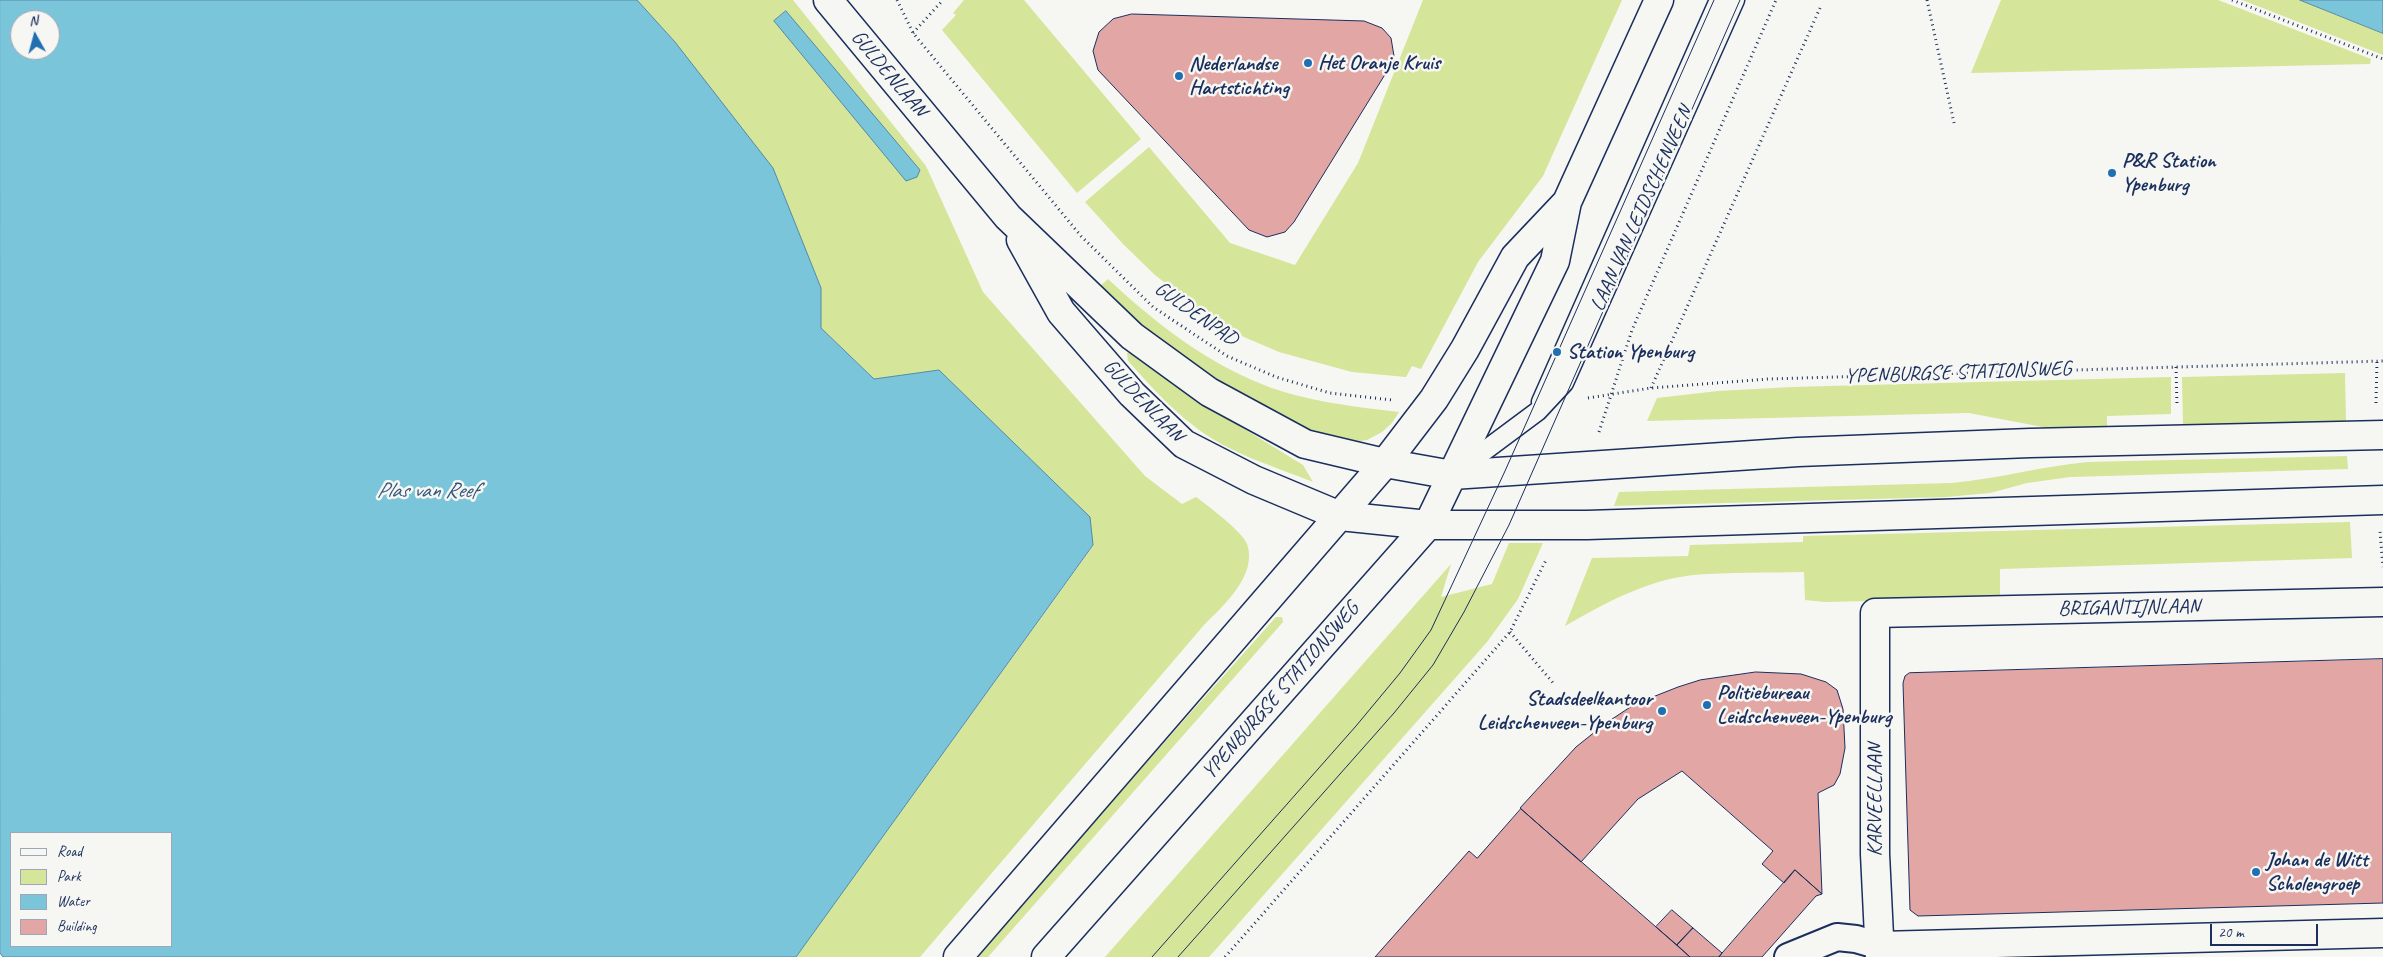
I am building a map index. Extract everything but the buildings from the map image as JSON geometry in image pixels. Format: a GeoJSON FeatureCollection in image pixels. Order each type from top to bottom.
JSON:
{"type":"FeatureCollection","features":[{"type":"Feature","properties":{"kind":"main road","name":"GULDENLAAN"},"geometry":{"type":"LineString","coordinates":[[828,0],[1008,217],[1132,336],[1209,392],[1305,444],[1385,463]]}},
{"type":"Feature","properties":{"kind":"main road","name":"LAAN VAN LEIDSCHENVEEN"},"geometry":{"type":"LineString","coordinates":[[1428,525],[1555,261],[1567,202],[1659,0]]}},
{"type":"Feature","properties":{"kind":"main road","name":"LAAN VAN LEIDSCHENVEEN"},"geometry":{"type":"LineString","coordinates":[[1340,516],[1385,463],[1434,399],[1465,349],[1515,257],[1567,202]]}},
{"type":"Feature","properties":{"kind":"main road","name":"GULDENLAAN"},"geometry":{"type":"LineString","coordinates":[[1008,217],[1061,312],[1132,394],[1184,444],[1254,480],[1340,516],[1428,525]]}},
{"type":"Feature","properties":{"kind":"main road"},"geometry":{"type":"LineString","coordinates":[[1385,463],[1452,475],[1798,452],[2030,442],[2383,435]]}},
{"type":"Feature","properties":{"kind":"main road"},"geometry":{"type":"LineString","coordinates":[[1428,525],[1562,524],[2383,500]]}},
{"type":"Feature","properties":{"kind":"main road"},"geometry":{"type":"LineString","coordinates":[[958,957],[1340,516]]}},
{"type":"Feature","properties":{"kind":"main road","name":"YPENBURGSE STATIONSWEG"},"geometry":{"type":"LineString","coordinates":[[1046,957],[1428,525]]}},
{"type":"Feature","properties":{"kind":"main road","name":"BRIGANTIJNLAAN"},"geometry":{"type":"LineString","coordinates":[[1875,613],[2383,602]]}},
{"type":"Feature","properties":{"kind":"main road","name":"KARVEELLAAN"},"geometry":{"type":"LineString","coordinates":[[1875,613],[1875,854],[1880,952]]}},
{"type":"Feature","properties":{"kind":"main road"},"geometry":{"type":"LineString","coordinates":[[1880,952],[2383,933]]}},
{"type":"Feature","properties":{"kind":"street"},"geometry":{"type":"LineString","coordinates":[[1788,957],[1837,937],[1856,939],[1880,952]]}},
{"type":"Feature","properties":{"kind":"lane","name":"LAAN VAN LEIDSCHENVEEN"},"geometry":{"type":"LineString","coordinates":[[1544,405],[1719,0]]}},
{"type":"Feature","properties":{"kind":"lane","name":"LAAN VAN LEIDSCHENVEEN"},"geometry":{"type":"LineString","coordinates":[[1452,475],[1544,405],[1564,383],[1735,0]]}},
{"type":"Feature","properties":{"kind":"path","name":"GULDENPAD"},"geometry":{"type":"LineString","coordinates":[[897,0],[912,33],[1081,236],[1154,307],[1227,356],[1276,378],[1330,393],[1393,401],[1434,399]]}},
{"type":"Feature","properties":{"kind":"path"},"geometry":{"type":"LineString","coordinates":[[912,33],[943,0]]}},
{"type":"Feature","properties":{"kind":"path","name":"LAAN VAN LEIDSCHENVEEN"},"geometry":{"type":"LineString","coordinates":[[1611,394],[1632,330],[1776,0]]}},
{"type":"Feature","properties":{"kind":"path"},"geometry":{"type":"LineString","coordinates":[[1926,0],[1954,123]]}},
{"type":"Feature","properties":{"kind":"path"},"geometry":{"type":"LineString","coordinates":[[2232,0],[2383,59]]}},
{"type":"Feature","properties":{"kind":"path"},"geometry":{"type":"LineString","coordinates":[[1651,388],[1820,8]]}},
{"type":"Feature","properties":{"kind":"path","name":"YPENBURGSE STATIONSWEG"},"geometry":{"type":"LineString","coordinates":[[1611,394],[1651,388],[1768,379],[2383,361]]}},
{"type":"Feature","properties":{"kind":"path"},"geometry":{"type":"LineString","coordinates":[[2176,367],[2177,414]]}},
{"type":"Feature","properties":{"kind":"path"},"geometry":{"type":"LineString","coordinates":[[1544,405],[1611,394],[1605,417],[1586,466]]}},
{"type":"Feature","properties":{"kind":"path"},"geometry":{"type":"LineString","coordinates":[[1225,957],[1510,632],[1562,524]]}},
{"type":"Feature","properties":{"kind":"path"},"geometry":{"type":"LineString","coordinates":[[1510,632],[1554,684]]}},
{"type":"Feature","properties":{"kind":"green space"},"geometry":{"type":"Polygon","coordinates":[[[637,0],[793,0],[926,166],[983,292],[1145,476],[1182,504],[1196,497],[1239,532],[1247,544],[1248,567],[1237,589],[1204,625],[920,957],[796,957],[1093,546],[939,370],[874,379],[821,328],[821,288],[675,42],[637,0]]]}},
{"type":"Feature","properties":{"kind":"green space"},"geometry":{"type":"Polygon","coordinates":[[[964,0],[1024,0],[1141,139],[1077,193],[942,30],[956,15],[953,13],[964,0]]]}},
{"type":"Feature","properties":{"kind":"green space"},"geometry":{"type":"Polygon","coordinates":[[[1423,0],[1622,0],[1543,176],[1478,262],[1421,369],[1412,366],[1406,377],[1352,372],[1279,352],[1244,337],[1198,309],[1155,275],[1123,244],[1085,202],[1149,147],[1230,243],[1295,265],[1358,163],[1423,0]]]}},
{"type":"Feature","properties":{"kind":"green space"},"geometry":{"type":"Polygon","coordinates":[[[2001,0],[2218,0],[2371,59],[2370,64],[1971,73],[2001,0]]]}},
{"type":"Feature","properties":{"kind":"green space"},"geometry":{"type":"Polygon","coordinates":[[[2242,0],[2300,0],[2383,33],[2383,55],[2242,0]]]}},
{"type":"Feature","properties":{"kind":"green space"},"geometry":{"type":"Polygon","coordinates":[[[1108,279],[1143,310],[1181,339],[1242,376],[1280,391],[1313,399],[1399,412],[1392,423],[1382,432],[1367,440],[1348,443],[1323,437],[1270,415],[1137,329],[1098,288],[1108,279]]]}},
{"type":"Feature","properties":{"kind":"green space"},"geometry":{"type":"Polygon","coordinates":[[[1136,352],[1192,397],[1303,465],[1313,482],[1236,451],[1207,436],[1168,403],[1128,361],[1127,353],[1136,352]]]}},
{"type":"Feature","properties":{"kind":"green space"},"geometry":{"type":"Polygon","coordinates":[[[2345,373],[2346,421],[2183,425],[2182,377],[2345,373]]]}},
{"type":"Feature","properties":{"kind":"green space"},"geometry":{"type":"Polygon","coordinates":[[[2171,377],[2171,414],[2107,416],[2107,427],[2048,428],[1969,413],[1647,421],[1657,398],[1718,391],[1792,387],[2171,377]]]}},
{"type":"Feature","properties":{"kind":"green space"},"geometry":{"type":"Polygon","coordinates":[[[2347,456],[2348,469],[2070,477],[2027,483],[1990,493],[1946,497],[1614,506],[1619,492],[1952,483],[2088,462],[2347,456]]]}},
{"type":"Feature","properties":{"kind":"green space"},"geometry":{"type":"Polygon","coordinates":[[[2350,522],[2352,558],[2000,569],[2000,598],[1825,602],[1805,600],[1804,572],[1693,575],[1643,587],[1595,609],[1565,626],[1592,558],[1688,556],[1690,545],[1803,542],[1803,536],[2350,522]]]}},
{"type":"Feature","properties":{"kind":"green space"},"geometry":{"type":"Polygon","coordinates":[[[1509,543],[1543,543],[1518,599],[1487,642],[1209,957],[1105,957],[1451,564],[1441,597],[1492,584],[1509,543]]]}},
{"type":"Feature","properties":{"kind":"green space"},"geometry":{"type":"Polygon","coordinates":[[[1276,617],[1282,617],[1283,622],[988,957],[973,957],[1276,617]]]}},
{"type":"Feature","properties":{"kind":"water","name":"Plas van Reef"},"geometry":{"type":"Polygon","coordinates":[[[0,0],[637,0],[675,42],[773,168],[821,288],[821,328],[874,379],[939,370],[1090,517],[1093,545],[796,957],[3,957],[0,953],[0,0]]]}},
{"type":"Feature","properties":{"kind":"water"},"geometry":{"type":"Polygon","coordinates":[[[2300,0],[2383,0],[2383,33],[2300,0]]]}},
{"type":"Feature","properties":{"kind":"water"},"geometry":{"type":"Polygon","coordinates":[[[786,11],[920,170],[917,177],[906,181],[774,21],[786,11]]]}},
{"type":"Feature","properties":{"kind":"tram line"},"geometry":{"type":"LineString","coordinates":[[1152,957],[1356,726],[1400,673],[1431,630],[1505,471],[1714,0]]}},
{"type":"Feature","properties":{"kind":"tram line"},"geometry":{"type":"LineString","coordinates":[[1178,957],[1394,713],[1433,665],[1464,612],[1509,525],[1740,0]]}},
{"type":"Feature","properties":{"kind":"place","name":"Het Oranje Kruis"},"geometry":{"type":"Point","coordinates":[1308,63]}},
{"type":"Feature","properties":{"kind":"place","name":"Nederlandse Hartstichting"},"geometry":{"type":"Point","coordinates":[1179,76]}},
{"type":"Feature","properties":{"kind":"place","name":"P&R Station Ypenburg"},"geometry":{"type":"Point","coordinates":[2112,173]}},
{"type":"Feature","properties":{"kind":"place","name":"Station Ypenburg"},"geometry":{"type":"Point","coordinates":[1557,352]}},
{"type":"Feature","properties":{"kind":"place","name":"Politiebureau Leidschenveen-Ypenburg"},"geometry":{"type":"Point","coordinates":[1707,705]}},
{"type":"Feature","properties":{"kind":"place","name":"Stadsdeelkantoor Leidschenveen-Ypenburg"},"geometry":{"type":"Point","coordinates":[1662,711]}},
{"type":"Feature","properties":{"kind":"place","name":"Johan de Witt Scholengroep"},"geometry":{"type":"Point","coordinates":[2256,872]}}]}
